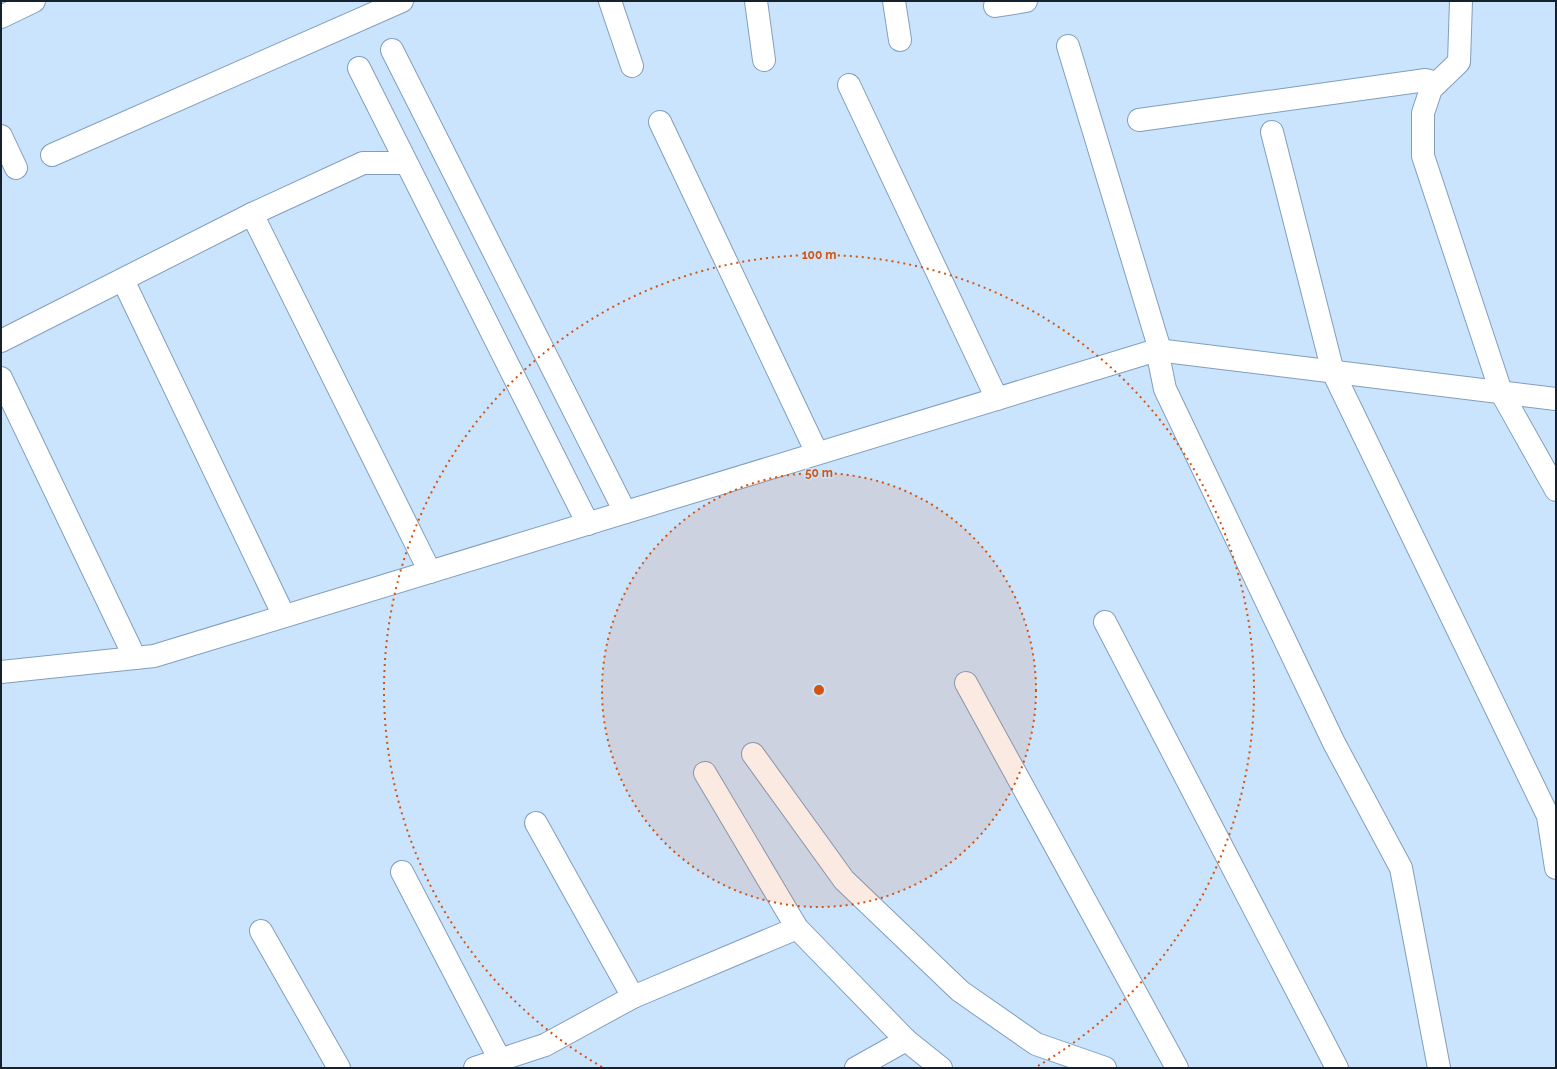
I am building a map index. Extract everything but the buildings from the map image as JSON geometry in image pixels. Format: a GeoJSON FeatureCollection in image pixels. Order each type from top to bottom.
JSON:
{"type":"FeatureCollection","features":[{"type":"Feature","properties":{"kind":"street"},"geometry":{"type":"LineString","coordinates":[[1,17],[34,1]]}},
{"type":"Feature","properties":{"kind":"street"},"geometry":{"type":"LineString","coordinates":[[52,156],[402,1]]}},
{"type":"Feature","properties":{"kind":"street"},"geometry":{"type":"LineString","coordinates":[[610,1],[632,66]]}},
{"type":"Feature","properties":{"kind":"street"},"geometry":{"type":"LineString","coordinates":[[756,1],[764,60]]}},
{"type":"Feature","properties":{"kind":"street"},"geometry":{"type":"LineString","coordinates":[[894,1],[900,40]]}},
{"type":"Feature","properties":{"kind":"street"},"geometry":{"type":"LineString","coordinates":[[995,6],[1026,1]]}},
{"type":"Feature","properties":{"kind":"street"},"geometry":{"type":"LineString","coordinates":[[1461,1],[1459,62],[1431,89],[1423,114],[1423,156],[1501,392],[1556,490]]}},
{"type":"Feature","properties":{"kind":"street"},"geometry":{"type":"LineString","coordinates":[[1068,46],[1158,350],[1165,389],[1334,743],[1401,868],[1439,1068]]}},
{"type":"Feature","properties":{"kind":"street"},"geometry":{"type":"LineString","coordinates":[[392,50],[625,512]]}},
{"type":"Feature","properties":{"kind":"street"},"geometry":{"type":"LineString","coordinates":[[359,68],[588,524]]}},
{"type":"Feature","properties":{"kind":"street"},"geometry":{"type":"LineString","coordinates":[[1140,120],[1426,80],[1437,83]]}},
{"type":"Feature","properties":{"kind":"street"},"geometry":{"type":"LineString","coordinates":[[849,86],[997,399]]}},
{"type":"Feature","properties":{"kind":"street"},"geometry":{"type":"LineString","coordinates":[[660,122],[817,453]]}},
{"type":"Feature","properties":{"kind":"street"},"geometry":{"type":"LineString","coordinates":[[1272,132],[1333,372],[1548,816],[1556,868]]}},
{"type":"Feature","properties":{"kind":"street"},"geometry":{"type":"LineString","coordinates":[[1,136],[16,168]]}},
{"type":"Feature","properties":{"kind":"street"},"geometry":{"type":"LineString","coordinates":[[1,341],[252,214],[363,163],[406,163]]}},
{"type":"Feature","properties":{"kind":"street"},"geometry":{"type":"LineString","coordinates":[[252,214],[430,572]]}},
{"type":"Feature","properties":{"kind":"street"},"geometry":{"type":"LineString","coordinates":[[123,280],[284,616]]}},
{"type":"Feature","properties":{"kind":"street"},"geometry":{"type":"LineString","coordinates":[[1,672],[154,656],[1158,350],[1556,400]]}},
{"type":"Feature","properties":{"kind":"street"},"geometry":{"type":"LineString","coordinates":[[1,378],[135,658]]}},
{"type":"Feature","properties":{"kind":"street"},"geometry":{"type":"LineString","coordinates":[[1105,622],[1337,1068]]}},
{"type":"Feature","properties":{"kind":"street"},"geometry":{"type":"LineString","coordinates":[[966,683],[1177,1068]]}},
{"type":"Feature","properties":{"kind":"street"},"geometry":{"type":"LineString","coordinates":[[753,754],[844,880],[960,991],[1036,1044],[1105,1068]]}},
{"type":"Feature","properties":{"kind":"street"},"geometry":{"type":"LineString","coordinates":[[705,773],[797,928],[906,1040],[941,1068]]}},
{"type":"Feature","properties":{"kind":"street"},"geometry":{"type":"LineString","coordinates":[[536,823],[633,997]]}},
{"type":"Feature","properties":{"kind":"street"},"geometry":{"type":"LineString","coordinates":[[402,872],[500,1060]]}},
{"type":"Feature","properties":{"kind":"street"},"geometry":{"type":"LineString","coordinates":[[475,1068],[545,1045],[633,997],[797,928]]}},
{"type":"Feature","properties":{"kind":"street"},"geometry":{"type":"LineString","coordinates":[[261,931],[338,1068]]}},
{"type":"Feature","properties":{"kind":"street"},"geometry":{"type":"LineString","coordinates":[[856,1068],[906,1040]]}}]}
